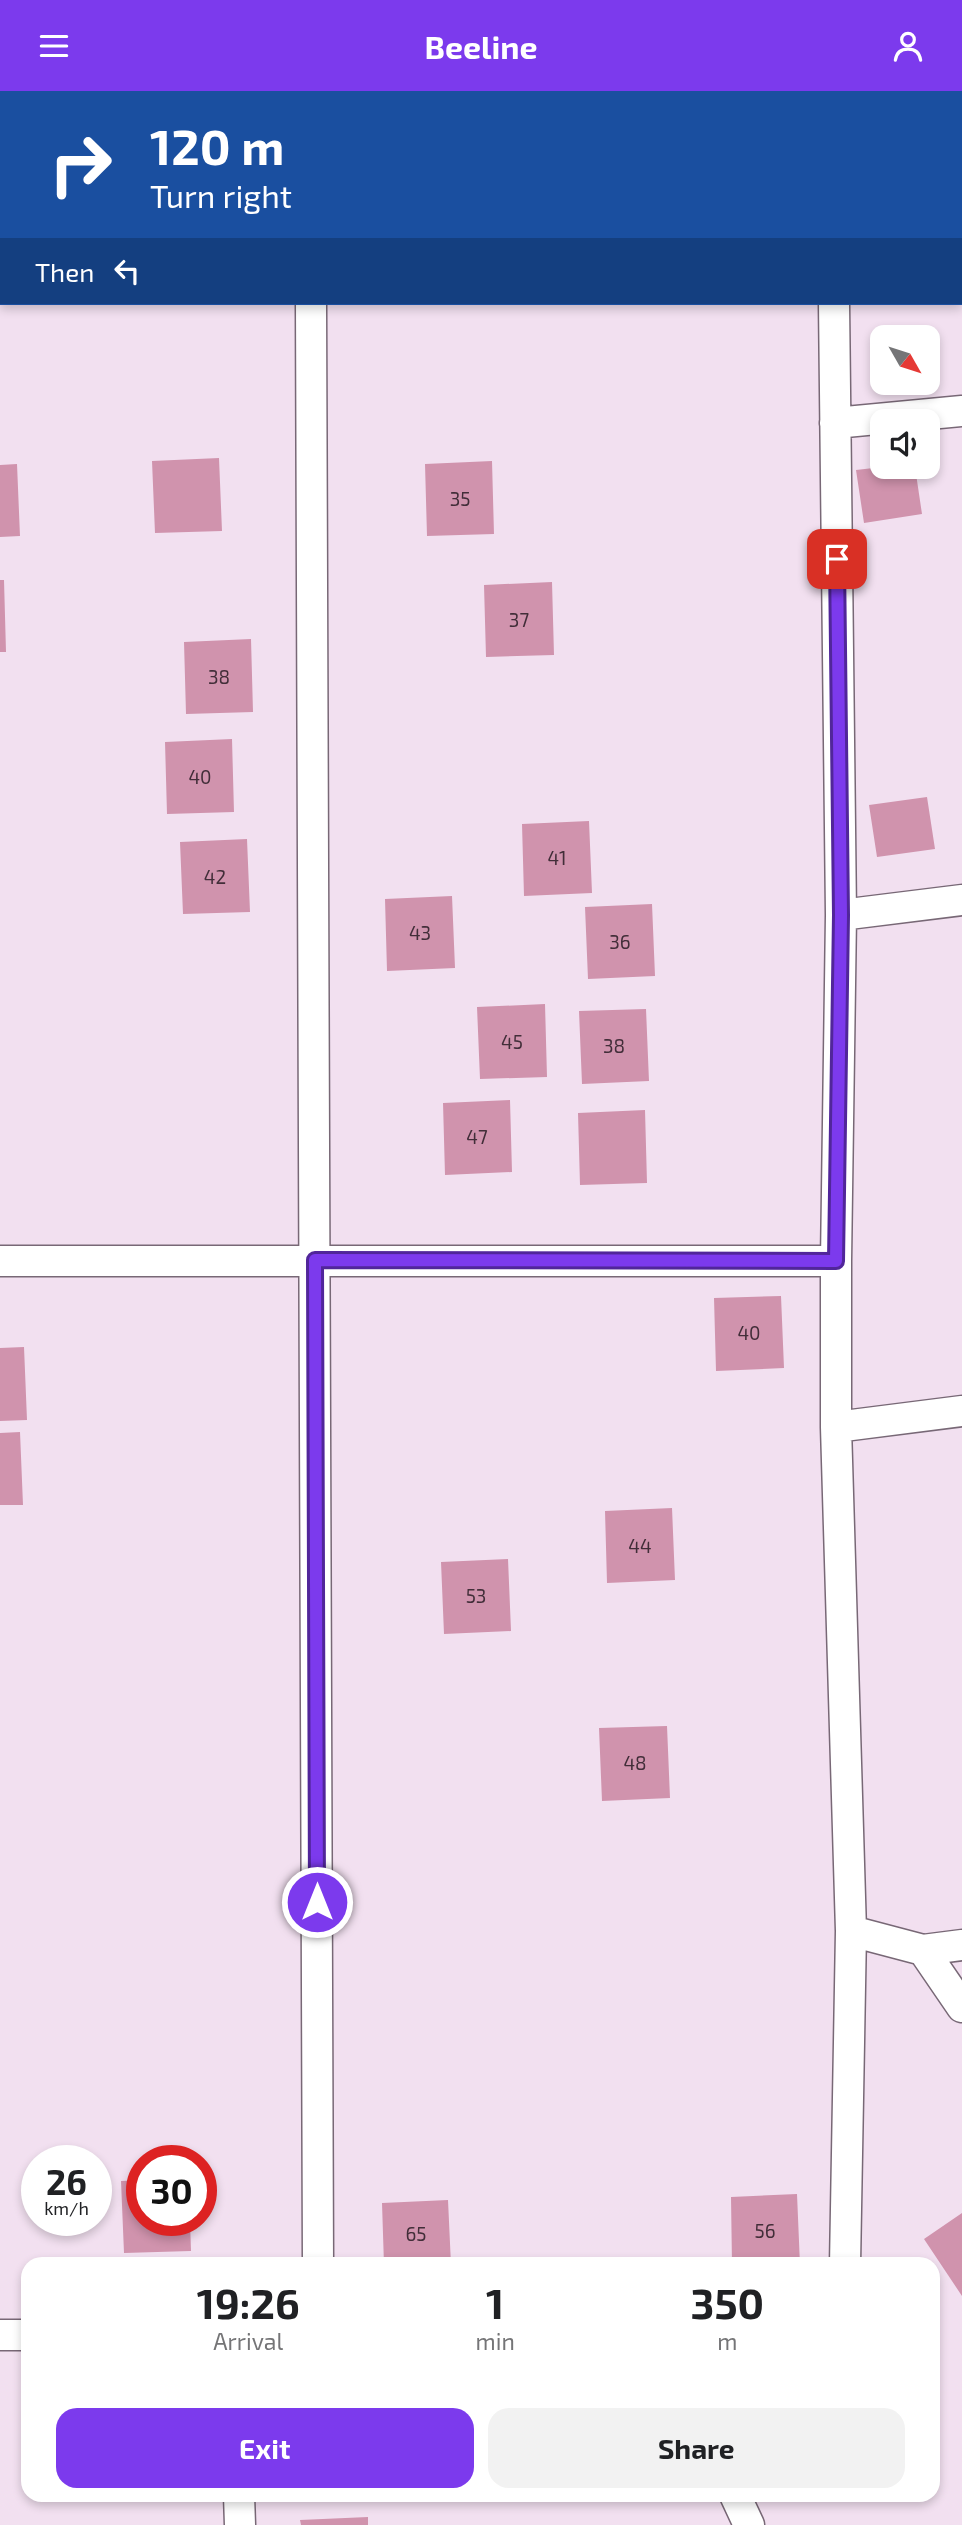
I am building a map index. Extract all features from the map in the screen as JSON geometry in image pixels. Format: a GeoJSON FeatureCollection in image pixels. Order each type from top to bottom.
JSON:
{"type":"FeatureCollection","features":[{"type":"Feature","properties":{"kind":"street"},"geometry":{"type":"LineString","coordinates":[[312,305],[318,2257]]}},
{"type":"Feature","properties":{"kind":"street"},"geometry":{"type":"LineString","coordinates":[[834,305],[841,915],[836,1427],[851,1931],[845,2257]]}},
{"type":"Feature","properties":{"kind":"street"},"geometry":{"type":"LineString","coordinates":[[835,423],[962,411]]}},
{"type":"Feature","properties":{"kind":"street"},"geometry":{"type":"LineString","coordinates":[[841,915],[962,900]]}},
{"type":"Feature","properties":{"kind":"street"},"geometry":{"type":"LineString","coordinates":[[0,1261],[836,1261]]}},
{"type":"Feature","properties":{"kind":"street"},"geometry":{"type":"LineString","coordinates":[[836,1427],[962,1412]]}},
{"type":"Feature","properties":{"kind":"street"},"geometry":{"type":"LineString","coordinates":[[851,1931],[923,1950],[962,1945]]}},
{"type":"Feature","properties":{"kind":"street"},"geometry":{"type":"LineString","coordinates":[[923,1950],[962,2007]]}},
{"type":"Feature","properties":{"kind":"street"},"geometry":{"type":"LineString","coordinates":[[0,2335],[21,2335]]}},
{"type":"Feature","properties":{"kind":"street"},"geometry":{"type":"LineString","coordinates":[[239,2502],[240,2525]]}},
{"type":"Feature","properties":{"kind":"street"},"geometry":{"type":"LineString","coordinates":[[738,2502],[748,2525]]}},
{"type":"Feature","properties":{"kind":"building"},"geometry":{"type":"Polygon","coordinates":[[[219,458],[222,531],[155,533],[152,461],[219,458]]]}},
{"type":"Feature","properties":{"kind":"building"},"geometry":{"type":"Polygon","coordinates":[[[492,461],[494,534],[427,536],[425,464],[492,461]]]}},
{"type":"Feature","properties":{"kind":"building"},"geometry":{"type":"Polygon","coordinates":[[[17,464],[20,536],[0,537],[0,465],[17,464]]]}},
{"type":"Feature","properties":{"kind":"building"},"geometry":{"type":"Polygon","coordinates":[[[870,468],[870,479],[917,479],[922,514],[864,523],[856,470],[870,468]]]}},
{"type":"Feature","properties":{"kind":"building"},"geometry":{"type":"Polygon","coordinates":[[[0,580],[4,580],[6,652],[0,652],[0,580]]]}},
{"type":"Feature","properties":{"kind":"building"},"geometry":{"type":"Polygon","coordinates":[[[552,582],[554,655],[486,657],[484,585],[552,582]]]}},
{"type":"Feature","properties":{"kind":"building"},"geometry":{"type":"Polygon","coordinates":[[[251,639],[253,712],[186,714],[184,642],[251,639]]]}},
{"type":"Feature","properties":{"kind":"building"},"geometry":{"type":"Polygon","coordinates":[[[232,739],[234,812],[167,814],[165,742],[232,739]]]}},
{"type":"Feature","properties":{"kind":"building"},"geometry":{"type":"Polygon","coordinates":[[[927,797],[935,849],[877,857],[869,805],[927,797]]]}},
{"type":"Feature","properties":{"kind":"building"},"geometry":{"type":"Polygon","coordinates":[[[589,821],[592,893],[524,896],[522,824],[589,821]]]}},
{"type":"Feature","properties":{"kind":"building"},"geometry":{"type":"Polygon","coordinates":[[[247,839],[250,912],[183,914],[180,842],[247,839]]]}},
{"type":"Feature","properties":{"kind":"building"},"geometry":{"type":"Polygon","coordinates":[[[452,896],[455,968],[387,971],[385,899],[452,896]]]}},
{"type":"Feature","properties":{"kind":"building"},"geometry":{"type":"Polygon","coordinates":[[[652,904],[655,976],[588,979],[585,907],[652,904]]]}},
{"type":"Feature","properties":{"kind":"building"},"geometry":{"type":"Polygon","coordinates":[[[545,1004],[547,1077],[480,1079],[477,1007],[545,1004]]]}},
{"type":"Feature","properties":{"kind":"building"},"geometry":{"type":"Polygon","coordinates":[[[646,1009],[649,1081],[582,1084],[579,1011],[646,1009]]]}},
{"type":"Feature","properties":{"kind":"building"},"geometry":{"type":"Polygon","coordinates":[[[510,1100],[512,1172],[445,1175],[443,1103],[510,1100]]]}},
{"type":"Feature","properties":{"kind":"building"},"geometry":{"type":"Polygon","coordinates":[[[645,1110],[647,1183],[580,1185],[578,1113],[645,1110]]]}},
{"type":"Feature","properties":{"kind":"building"},"geometry":{"type":"Polygon","coordinates":[[[781,1296],[784,1368],[716,1371],[714,1298],[781,1296]]]}},
{"type":"Feature","properties":{"kind":"building"},"geometry":{"type":"Polygon","coordinates":[[[24,1347],[27,1420],[0,1421],[0,1348],[24,1347]]]}},
{"type":"Feature","properties":{"kind":"building"},"geometry":{"type":"Polygon","coordinates":[[[20,1432],[23,1505],[0,1505],[0,1433],[20,1432]]]}},
{"type":"Feature","properties":{"kind":"building"},"geometry":{"type":"Polygon","coordinates":[[[672,1508],[675,1580],[607,1583],[605,1511],[672,1508]]]}},
{"type":"Feature","properties":{"kind":"building"},"geometry":{"type":"Polygon","coordinates":[[[508,1559],[511,1631],[444,1634],[441,1562],[508,1559]]]}},
{"type":"Feature","properties":{"kind":"building"},"geometry":{"type":"Polygon","coordinates":[[[667,1726],[670,1798],[602,1801],[599,1728],[667,1726]]]}},
{"type":"Feature","properties":{"kind":"building"},"geometry":{"type":"Polygon","coordinates":[[[121,2181],[126,2181],[126,2236],[190,2236],[191,2251],[124,2253],[121,2181]]]}},
{"type":"Feature","properties":{"kind":"building"},"geometry":{"type":"Polygon","coordinates":[[[797,2194],[800,2257],[732,2257],[731,2197],[797,2194]]]}},
{"type":"Feature","properties":{"kind":"building"},"geometry":{"type":"Polygon","coordinates":[[[448,2200],[451,2257],[384,2257],[382,2203],[448,2200]]]}},
{"type":"Feature","properties":{"kind":"building"},"geometry":{"type":"Polygon","coordinates":[[[962,2213],[962,2296],[940,2263],[940,2257],[936,2257],[924,2239],[962,2213]]]}},
{"type":"Feature","properties":{"kind":"building"},"geometry":{"type":"Polygon","coordinates":[[[368,2517],[368,2525],[301,2525],[300,2520],[368,2517]]]}},
{"type":"Feature","properties":{"kind":"route"},"geometry":{"type":"LineString","coordinates":[[317,1902],[315,1260],[836,1261],[841,915],[837,559]]}}]}
